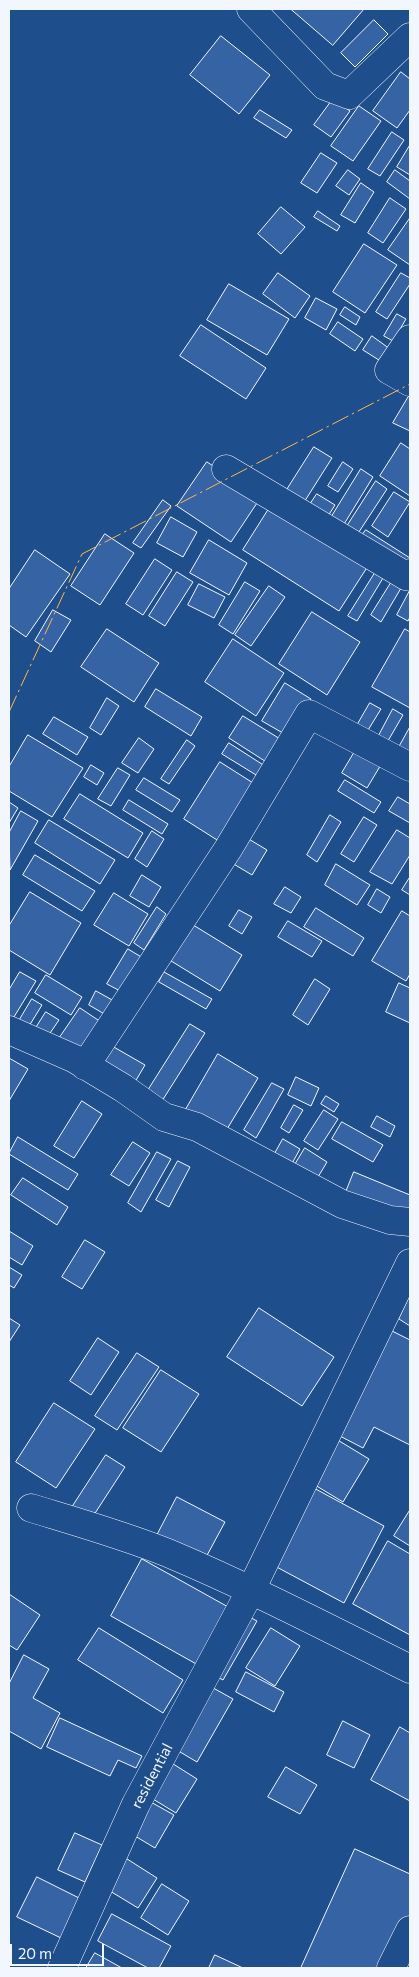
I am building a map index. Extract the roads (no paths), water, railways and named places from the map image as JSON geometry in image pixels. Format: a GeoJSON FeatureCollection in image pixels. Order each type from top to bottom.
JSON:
{"type":"FeatureCollection","features":[{"type":"Feature","properties":{"kind":"street"},"geometry":{"type":"LineString","coordinates":[[251,9],[325,86],[349,95],[410,37]]}},
{"type":"Feature","properties":{"kind":"street"},"geometry":{"type":"LineString","coordinates":[[410,339],[390,370],[410,382]]}},
{"type":"Feature","properties":{"kind":"street"},"geometry":{"type":"LineString","coordinates":[[226,469],[406,576],[410,573]]}},
{"type":"Feature","properties":{"kind":"street"},"geometry":{"type":"LineString","coordinates":[[85,1066],[228,849],[309,714],[410,767]]}},
{"type":"Feature","properties":{"kind":"street"},"geometry":{"type":"LineString","coordinates":[[9,1030],[75,1059],[123,1088],[164,1117],[197,1128],[342,1204],[390,1220],[410,1222]]}},
{"type":"Feature","properties":{"kind":"street","name":"residential"},"geometry":{"type":"LineString","coordinates":[[62,1968],[136,1804],[251,1590],[410,1263]]}},
{"type":"Feature","properties":{"kind":"street"},"geometry":{"type":"LineString","coordinates":[[31,1508],[112,1533],[167,1553],[251,1590],[410,1669]]}},
{"type":"Feature","properties":{"kind":"street"},"geometry":{"type":"LineString","coordinates":[[391,1968],[410,1930]]}}]}
